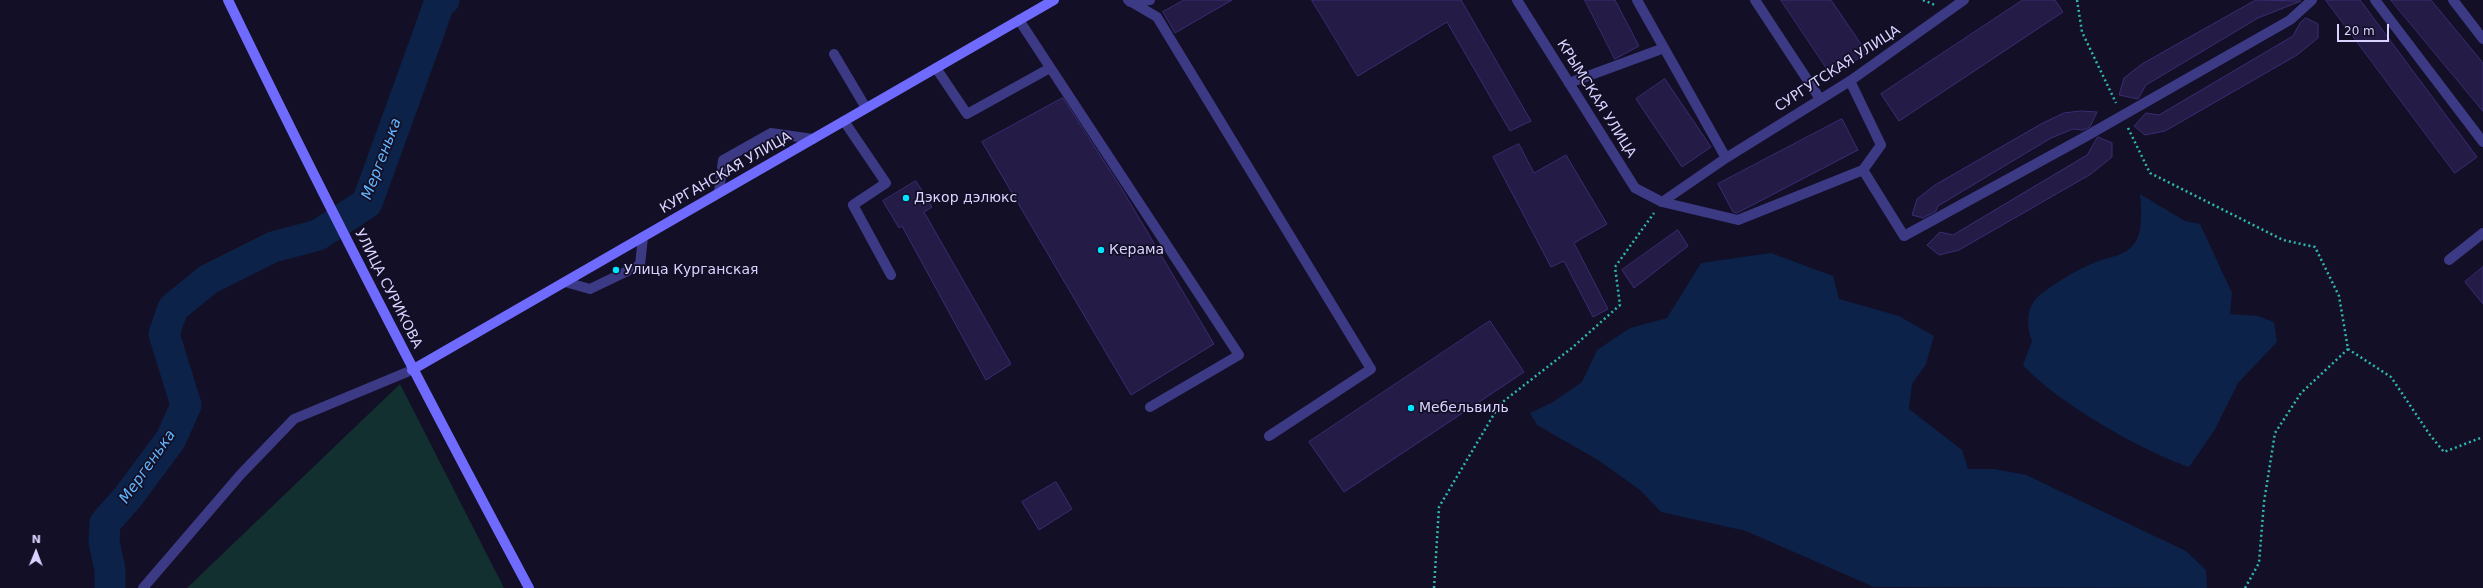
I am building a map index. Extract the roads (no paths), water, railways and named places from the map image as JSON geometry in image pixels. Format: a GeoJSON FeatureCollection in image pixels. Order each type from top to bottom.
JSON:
{"type":"FeatureCollection","features":[{"type":"Feature","properties":{"kind":"main road","name":"УЛИЦА СУРИКОВА"},"geometry":{"type":"LineString","coordinates":[[228,0],[307,164],[386,315],[412,370],[529,588]]}},
{"type":"Feature","properties":{"kind":"main road","name":"КУРГАНСКАЯ УЛИЦА"},"geometry":{"type":"LineString","coordinates":[[412,370],[1054,0]]}},
{"type":"Feature","properties":{"kind":"street"},"geometry":{"type":"LineString","coordinates":[[1129,1],[1150,0]]}},
{"type":"Feature","properties":{"kind":"street","name":"КРЫМСКАЯ УЛИЦА"},"geometry":{"type":"LineString","coordinates":[[1517,0],[1635,188],[1662,202],[1738,220],[1863,170]]}},
{"type":"Feature","properties":{"kind":"street"},"geometry":{"type":"LineString","coordinates":[[1637,0],[1726,158]]}},
{"type":"Feature","properties":{"kind":"street"},"geometry":{"type":"LineString","coordinates":[[1755,0],[1820,100]]}},
{"type":"Feature","properties":{"kind":"street","name":"СУРГУТСКАЯ УЛИЦА"},"geometry":{"type":"LineString","coordinates":[[1662,202],[1726,158],[1850,81],[1964,0]]}},
{"type":"Feature","properties":{"kind":"street"},"geometry":{"type":"LineString","coordinates":[[1850,81],[1881,146],[1863,170],[1904,236],[2122,116],[2290,20],[2312,0]]}},
{"type":"Feature","properties":{"kind":"street"},"geometry":{"type":"LineString","coordinates":[[2375,0],[2483,142]]}},
{"type":"Feature","properties":{"kind":"street"},"geometry":{"type":"LineString","coordinates":[[2453,0],[2483,39]]}},
{"type":"Feature","properties":{"kind":"street"},"geometry":{"type":"LineString","coordinates":[[1129,1],[1157,17],[1371,369],[1269,436]]}},
{"type":"Feature","properties":{"kind":"street"},"geometry":{"type":"LineString","coordinates":[[1019,20],[1239,355],[1150,407]]}},
{"type":"Feature","properties":{"kind":"street"},"geometry":{"type":"LineString","coordinates":[[1569,83],[1664,48]]}},
{"type":"Feature","properties":{"kind":"street"},"geometry":{"type":"LineString","coordinates":[[834,54],[866,108]]}},
{"type":"Feature","properties":{"kind":"street"},"geometry":{"type":"LineString","coordinates":[[936,68],[967,114],[1050,68]]}},
{"type":"Feature","properties":{"kind":"street"},"geometry":{"type":"LineString","coordinates":[[844,121],[886,183],[853,205],[891,275]]}},
{"type":"Feature","properties":{"kind":"street"},"geometry":{"type":"LineString","coordinates":[[719,192],[723,160],[771,133],[813,139]]}},
{"type":"Feature","properties":{"kind":"street"},"geometry":{"type":"LineString","coordinates":[[2449,260],[2483,233]]}},
{"type":"Feature","properties":{"kind":"street"},"geometry":{"type":"LineString","coordinates":[[565,282],[590,289],[640,265],[643,237]]}},
{"type":"Feature","properties":{"kind":"street"},"geometry":{"type":"LineString","coordinates":[[143,588],[241,474],[294,419],[412,370]]}},
{"type":"Feature","properties":{"kind":"water"},"geometry":{"type":"Polygon","coordinates":[[[2140,194],[2185,221],[2200,224],[2232,293],[2230,314],[2258,316],[2274,322],[2277,342],[2238,383],[2214,431],[2189,467],[2148,450],[2101,424],[2056,394],[2023,365],[2032,341],[2028,321],[2031,305],[2039,296],[2073,273],[2102,260],[2119,255],[2134,245],[2140,228],[2140,194]]]}},
{"type":"Feature","properties":{"kind":"water"},"geometry":{"type":"Polygon","coordinates":[[[1771,253],[1833,276],[1839,299],[1899,316],[1934,336],[1926,364],[1912,384],[1909,409],[1962,450],[1968,469],[1994,469],[2026,475],[2186,551],[2206,570],[2207,588],[1874,587],[1746,531],[1661,512],[1640,490],[1598,460],[1537,425],[1530,413],[1553,402],[1582,382],[1597,350],[1630,328],[1667,318],[1701,263],[1771,253]]]}},
{"type":"Feature","properties":{"kind":"waterway","name":"Мергенька"},"geometry":{"type":"LineString","coordinates":[[110,588],[110,570],[104,542],[105,523],[128,497],[171,439],[186,405],[164,334],[173,308],[209,279],[273,247],[318,235],[367,203],[439,3],[444,0]]}},
{"type":"Feature","properties":{"kind":"place","name":"Дэкор дэлюкс"},"geometry":{"type":"Point","coordinates":[906,198]}},
{"type":"Feature","properties":{"kind":"place","name":"Керама"},"geometry":{"type":"Point","coordinates":[1101,250]}},
{"type":"Feature","properties":{"kind":"place","name":"Улица Курганская"},"geometry":{"type":"Point","coordinates":[616,270]}},
{"type":"Feature","properties":{"kind":"place","name":"Мебельвиль"},"geometry":{"type":"Point","coordinates":[1411,408]}}]}
